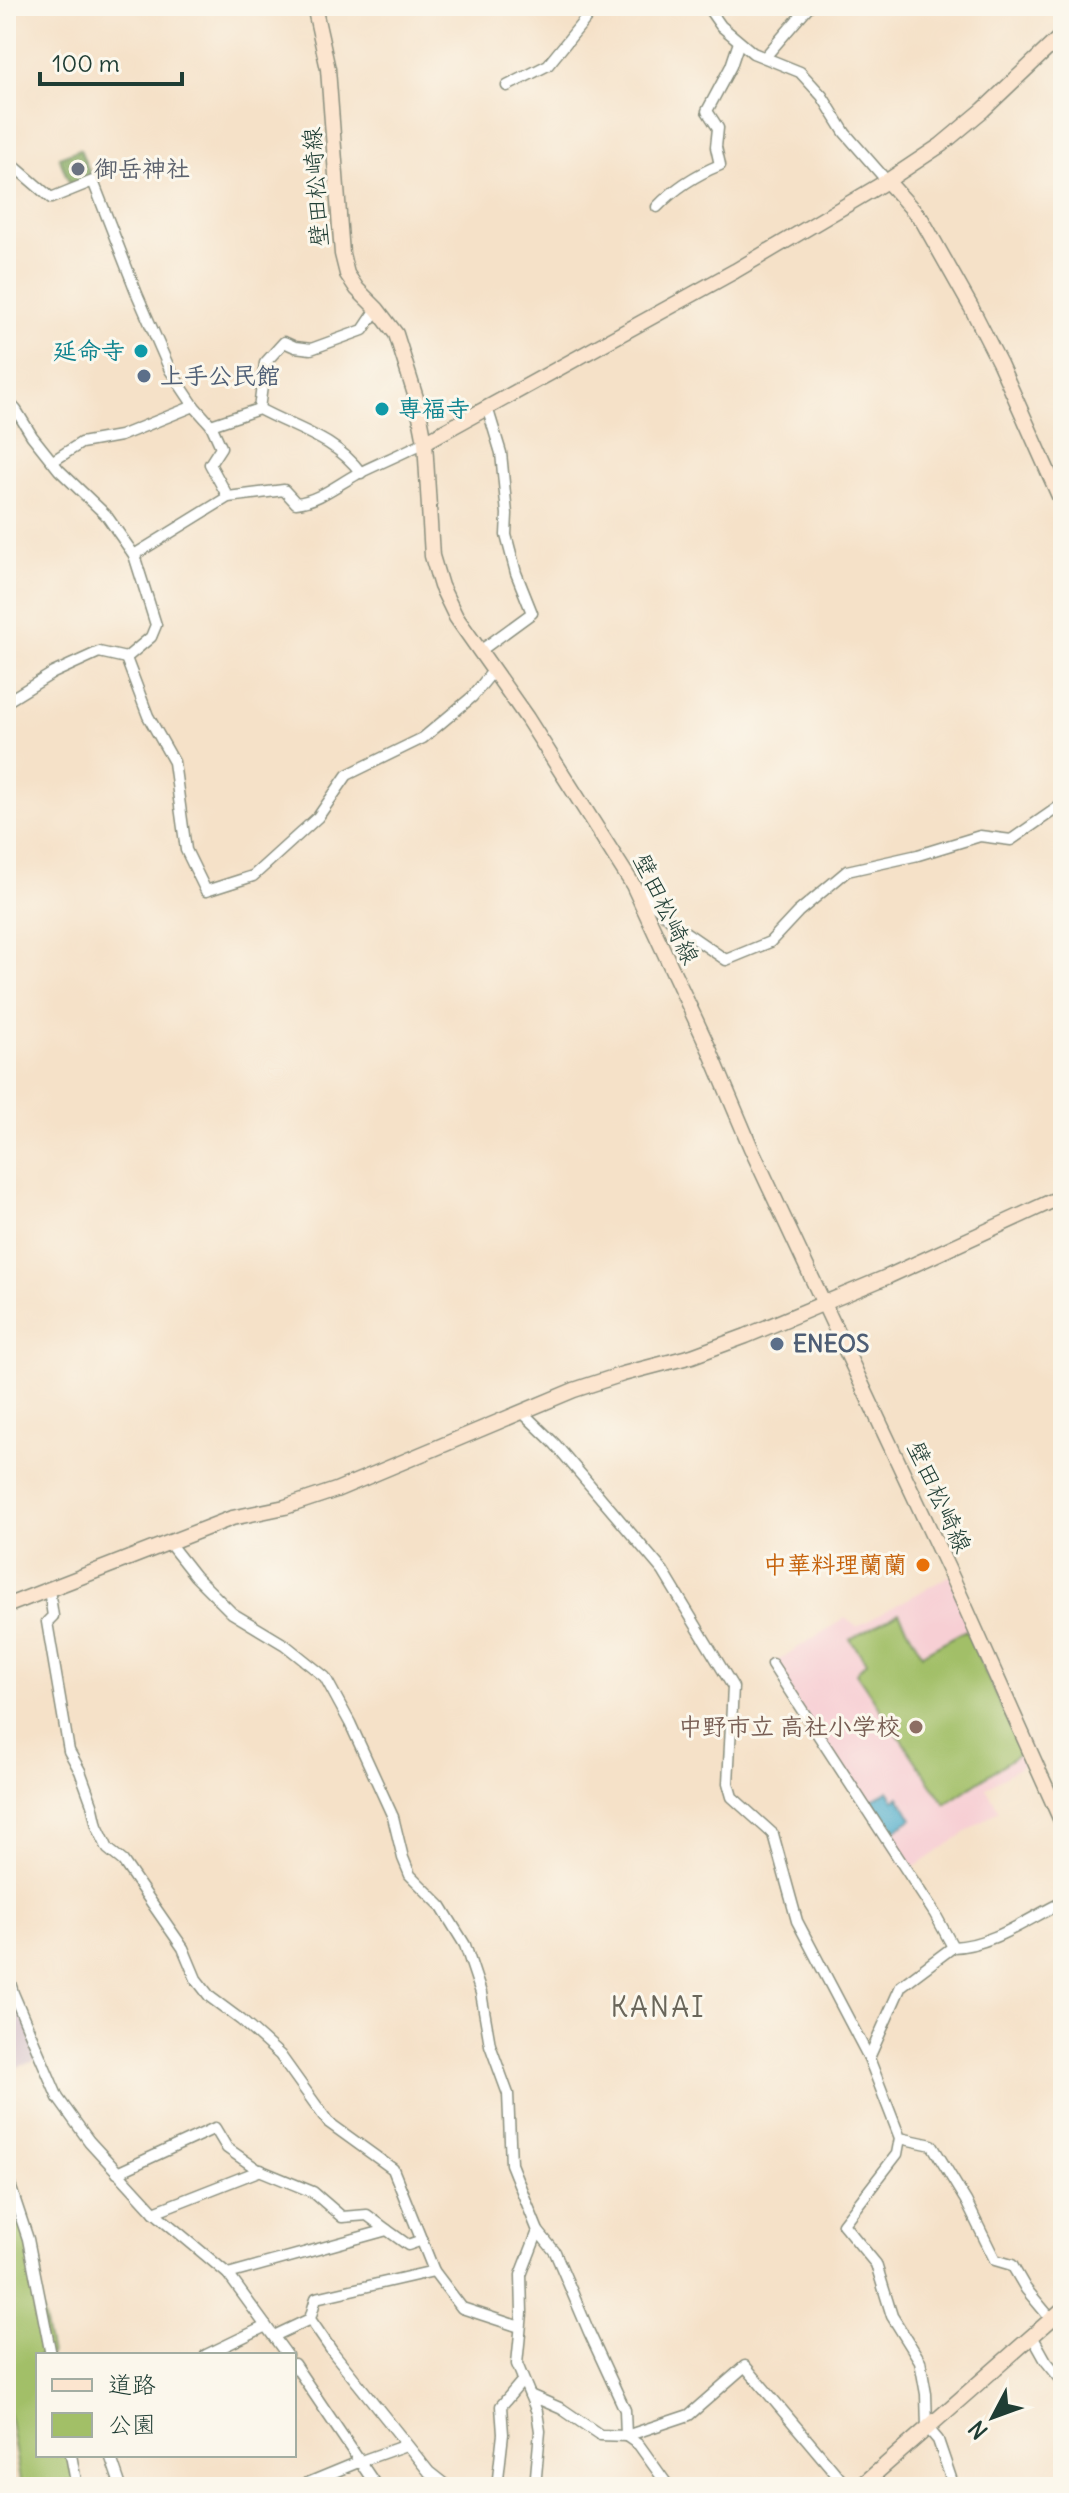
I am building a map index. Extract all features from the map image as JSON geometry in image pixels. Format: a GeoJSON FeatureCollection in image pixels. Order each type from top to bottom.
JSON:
{"type":"FeatureCollection","features":[{"type":"Feature","properties":{"kind":"street","name":"壁田松崎線"},"geometry":{"type":"LineString","coordinates":[[314,6],[328,69],[342,254],[347,274],[357,289],[396,334],[417,401],[425,442],[432,556],[441,586],[456,617],[527,718],[633,885],[1063,1825]]}},
{"type":"Feature","properties":{"kind":"street"},"geometry":{"type":"LineString","coordinates":[[507,86],[548,65],[596,6]]}},
{"type":"Feature","properties":{"kind":"street"},"geometry":{"type":"LineString","coordinates":[[707,6],[721,26],[753,53],[800,72],[822,96],[845,133],[922,220],[1000,364],[1063,505]]}},
{"type":"Feature","properties":{"kind":"street"},"geometry":{"type":"LineString","coordinates":[[765,57],[809,6]]}},
{"type":"Feature","properties":{"kind":"street"},"geometry":{"type":"LineString","coordinates":[[134,555],[228,497],[284,490],[296,503],[313,502],[325,491],[425,442],[735,271],[887,181],[941,145],[1063,34]]}},
{"type":"Feature","properties":{"kind":"street"},"geometry":{"type":"LineString","coordinates":[[657,207],[673,190],[720,165],[716,147],[718,128],[707,111],[731,66],[739,42]]}},
{"type":"Feature","properties":{"kind":"street"},"geometry":{"type":"LineString","coordinates":[[6,156],[51,198],[93,181],[170,370],[211,425],[221,447],[210,464],[228,497]]}},
{"type":"Feature","properties":{"kind":"street"},"geometry":{"type":"LineString","coordinates":[[259,409],[265,363],[284,342],[311,349],[363,330],[377,309]]}},
{"type":"Feature","properties":{"kind":"street"},"geometry":{"type":"LineString","coordinates":[[6,399],[59,470],[106,515],[134,555],[156,625],[151,637],[126,658]]}},
{"type":"Feature","properties":{"kind":"street"},"geometry":{"type":"LineString","coordinates":[[53,461],[81,443],[120,436],[194,406]]}},
{"type":"Feature","properties":{"kind":"street"},"geometry":{"type":"LineString","coordinates":[[480,651],[532,613],[516,573],[506,535],[501,453],[487,407]]}},
{"type":"Feature","properties":{"kind":"street"},"geometry":{"type":"LineString","coordinates":[[211,425],[259,409],[292,427],[326,440],[348,456],[361,473]]}},
{"type":"Feature","properties":{"kind":"street"},"geometry":{"type":"LineString","coordinates":[[6,702],[53,673],[99,652],[126,658]]}},
{"type":"Feature","properties":{"kind":"street"},"geometry":{"type":"LineString","coordinates":[[126,658],[148,716],[174,762],[186,850],[206,891],[253,876],[318,817],[347,775],[423,738],[472,697],[493,671]]}},
{"type":"Feature","properties":{"kind":"street"},"geometry":{"type":"LineString","coordinates":[[633,885],[678,927],[726,960],[770,942],[798,912],[847,871],[918,855],[980,836],[1011,840],[1063,804]]}},
{"type":"Feature","properties":{"kind":"street"},"geometry":{"type":"LineString","coordinates":[[6,1606],[232,1518],[285,1507],[336,1490],[574,1390],[692,1356],[824,1304],[1063,1196]]}},
{"type":"Feature","properties":{"kind":"street"},"geometry":{"type":"LineString","coordinates":[[522,1412],[555,1444],[663,1571],[733,1687],[728,1783],[732,1797],[773,1834],[797,1921],[869,2058],[900,2138],[897,2154],[843,2224],[876,2264],[892,2316],[920,2361],[926,2394],[927,2427],[938,2440],[954,2487]]}},
{"type":"Feature","properties":{"kind":"street"},"geometry":{"type":"LineString","coordinates":[[169,1543],[195,1576],[232,1613],[285,1645],[325,1677],[393,1817],[410,1875],[441,1906],[465,1945],[481,1993],[490,2045],[508,2094],[511,2164],[538,2231],[555,2252],[625,2410],[626,2436]]}},
{"type":"Feature","properties":{"kind":"street"},"geometry":{"type":"LineString","coordinates":[[49,1590],[53,1616],[47,1622],[69,1751],[80,1771],[97,1826],[108,1849],[123,1861],[183,1948],[196,1979],[210,1997],[280,2055],[328,2122],[393,2169],[434,2271],[462,2308],[520,2327]]}},
{"type":"Feature","properties":{"kind":"street"},"geometry":{"type":"LineString","coordinates":[[772,1664],[935,1914],[953,1947]]}},
{"type":"Feature","properties":{"kind":"street"},"geometry":{"type":"LineString","coordinates":[[869,2058],[901,1986],[953,1947],[999,1935],[1063,1902]]}},
{"type":"Feature","properties":{"kind":"street"},"geometry":{"type":"LineString","coordinates":[[6,1969],[13,1993],[58,2098],[89,2141],[154,2212],[228,2274],[286,2353]]}},
{"type":"Feature","properties":{"kind":"street"},"geometry":{"type":"LineString","coordinates":[[117,2173],[215,2128],[227,2148],[261,2170],[313,2192],[342,2217],[367,2215],[408,2245],[422,2240]]}},
{"type":"Feature","properties":{"kind":"street"},"geometry":{"type":"LineString","coordinates":[[900,2138],[932,2145],[966,2201],[995,2260],[1012,2265],[1026,2289],[1051,2319]]}},
{"type":"Feature","properties":{"kind":"street"},"geometry":{"type":"LineString","coordinates":[[154,2212],[261,2170]]}},
{"type":"Feature","properties":{"kind":"street"},"geometry":{"type":"LineString","coordinates":[[6,2173],[28,2239],[51,2353]]}},
{"type":"Feature","properties":{"kind":"street"},"geometry":{"type":"LineString","coordinates":[[228,2274],[387,2230]]}},
{"type":"Feature","properties":{"kind":"street"},"geometry":{"type":"LineString","coordinates":[[535,2487],[540,2431],[537,2412],[517,2364],[521,2275],[538,2231]]}},
{"type":"Feature","properties":{"kind":"street"},"geometry":{"type":"LineString","coordinates":[[274,2336],[310,2319],[316,2298],[434,2271]]}},
{"type":"Feature","properties":{"kind":"street"},"geometry":{"type":"LineString","coordinates":[[860,2487],[1063,2309]]}},
{"type":"Feature","properties":{"kind":"street"},"geometry":{"type":"LineString","coordinates":[[310,2319],[406,2445],[429,2472],[448,2487]]}},
{"type":"Feature","properties":{"kind":"street"},"geometry":{"type":"LineString","coordinates":[[210,2353],[266,2326]]}},
{"type":"Feature","properties":{"kind":"street"},"geometry":{"type":"LineString","coordinates":[[1032,2336],[1063,2382]]}},
{"type":"Feature","properties":{"kind":"street"},"geometry":{"type":"LineString","coordinates":[[530,2395],[562,2409],[600,2435],[626,2436],[689,2415],[745,2366],[847,2487]]}},
{"type":"Feature","properties":{"kind":"street"},"geometry":{"type":"LineString","coordinates":[[296,2367],[377,2487]]}},
{"type":"Feature","properties":{"kind":"street"},"geometry":{"type":"LineString","coordinates":[[497,2487],[503,2434],[501,2406],[523,2380]]}},
{"type":"Feature","properties":{"kind":"street"},"geometry":{"type":"LineString","coordinates":[[626,2436],[639,2445],[669,2487]]}},
{"type":"Feature","properties":{"kind":"street"},"geometry":{"type":"LineString","coordinates":[[298,2487],[406,2445]]}},
{"type":"Feature","properties":{"kind":"street"},"geometry":{"type":"LineString","coordinates":[[71,2457],[77,2487]]}},
{"type":"Feature","properties":{"kind":"street"},"geometry":{"type":"LineString","coordinates":[[111,2457],[121,2487]]}},
{"type":"Feature","properties":{"kind":"shaded area","name":"中野市立 高社小学校"},"geometry":{"type":"Polygon","coordinates":[[[951,1575],[1034,1758],[986,1788],[999,1810],[907,1872],[772,1664],[845,1618],[857,1627],[951,1575]]]}},
{"type":"Feature","properties":{"kind":"shaded area"},"geometry":{"type":"Polygon","coordinates":[[[6,1969],[40,2059],[6,2071],[6,1969]]]}},
{"type":"Feature","properties":{"kind":"green space"},"geometry":{"type":"Polygon","coordinates":[[[80,149],[93,181],[72,190],[59,157],[80,149]]]}},
{"type":"Feature","properties":{"kind":"green space"},"geometry":{"type":"Polygon","coordinates":[[[899,1613],[922,1654],[966,1630],[1022,1752],[945,1804],[856,1673],[866,1662],[850,1639],[899,1613]]]}},
{"type":"Feature","properties":{"kind":"green space"},"geometry":{"type":"Polygon","coordinates":[[[6,2173],[28,2239],[51,2353],[36,2353],[36,2457],[70,2457],[75,2487],[21,2487],[6,2397],[6,2173]]]}},
{"type":"Feature","properties":{"kind":"water"},"geometry":{"type":"Polygon","coordinates":[[[888,1791],[894,1800],[899,1797],[912,1819],[892,1832],[872,1800],[888,1791]]]}},
{"type":"Feature","properties":{"kind":"place","name":"御岳神社"},"geometry":{"type":"Point","coordinates":[78,169]}},
{"type":"Feature","properties":{"kind":"place","name":"延命寺"},"geometry":{"type":"Point","coordinates":[141,351]}},
{"type":"Feature","properties":{"kind":"place","name":"上手公民館"},"geometry":{"type":"Point","coordinates":[144,376]}},
{"type":"Feature","properties":{"kind":"place","name":"専福寺"},"geometry":{"type":"Point","coordinates":[382,409]}},
{"type":"Feature","properties":{"kind":"place","name":"ENEOS"},"geometry":{"type":"Point","coordinates":[777,1344]}},
{"type":"Feature","properties":{"kind":"place","name":"中華料理蘭蘭"},"geometry":{"type":"Point","coordinates":[923,1565]}},
{"type":"Feature","properties":{"kind":"place","name":"中野市立 高社小学校"},"geometry":{"type":"Point","coordinates":[916,1727]}},
{"type":"Feature","properties":{"kind":"district","name":"KANAI"},"geometry":{"type":"Point","coordinates":[658,2007]}}]}
